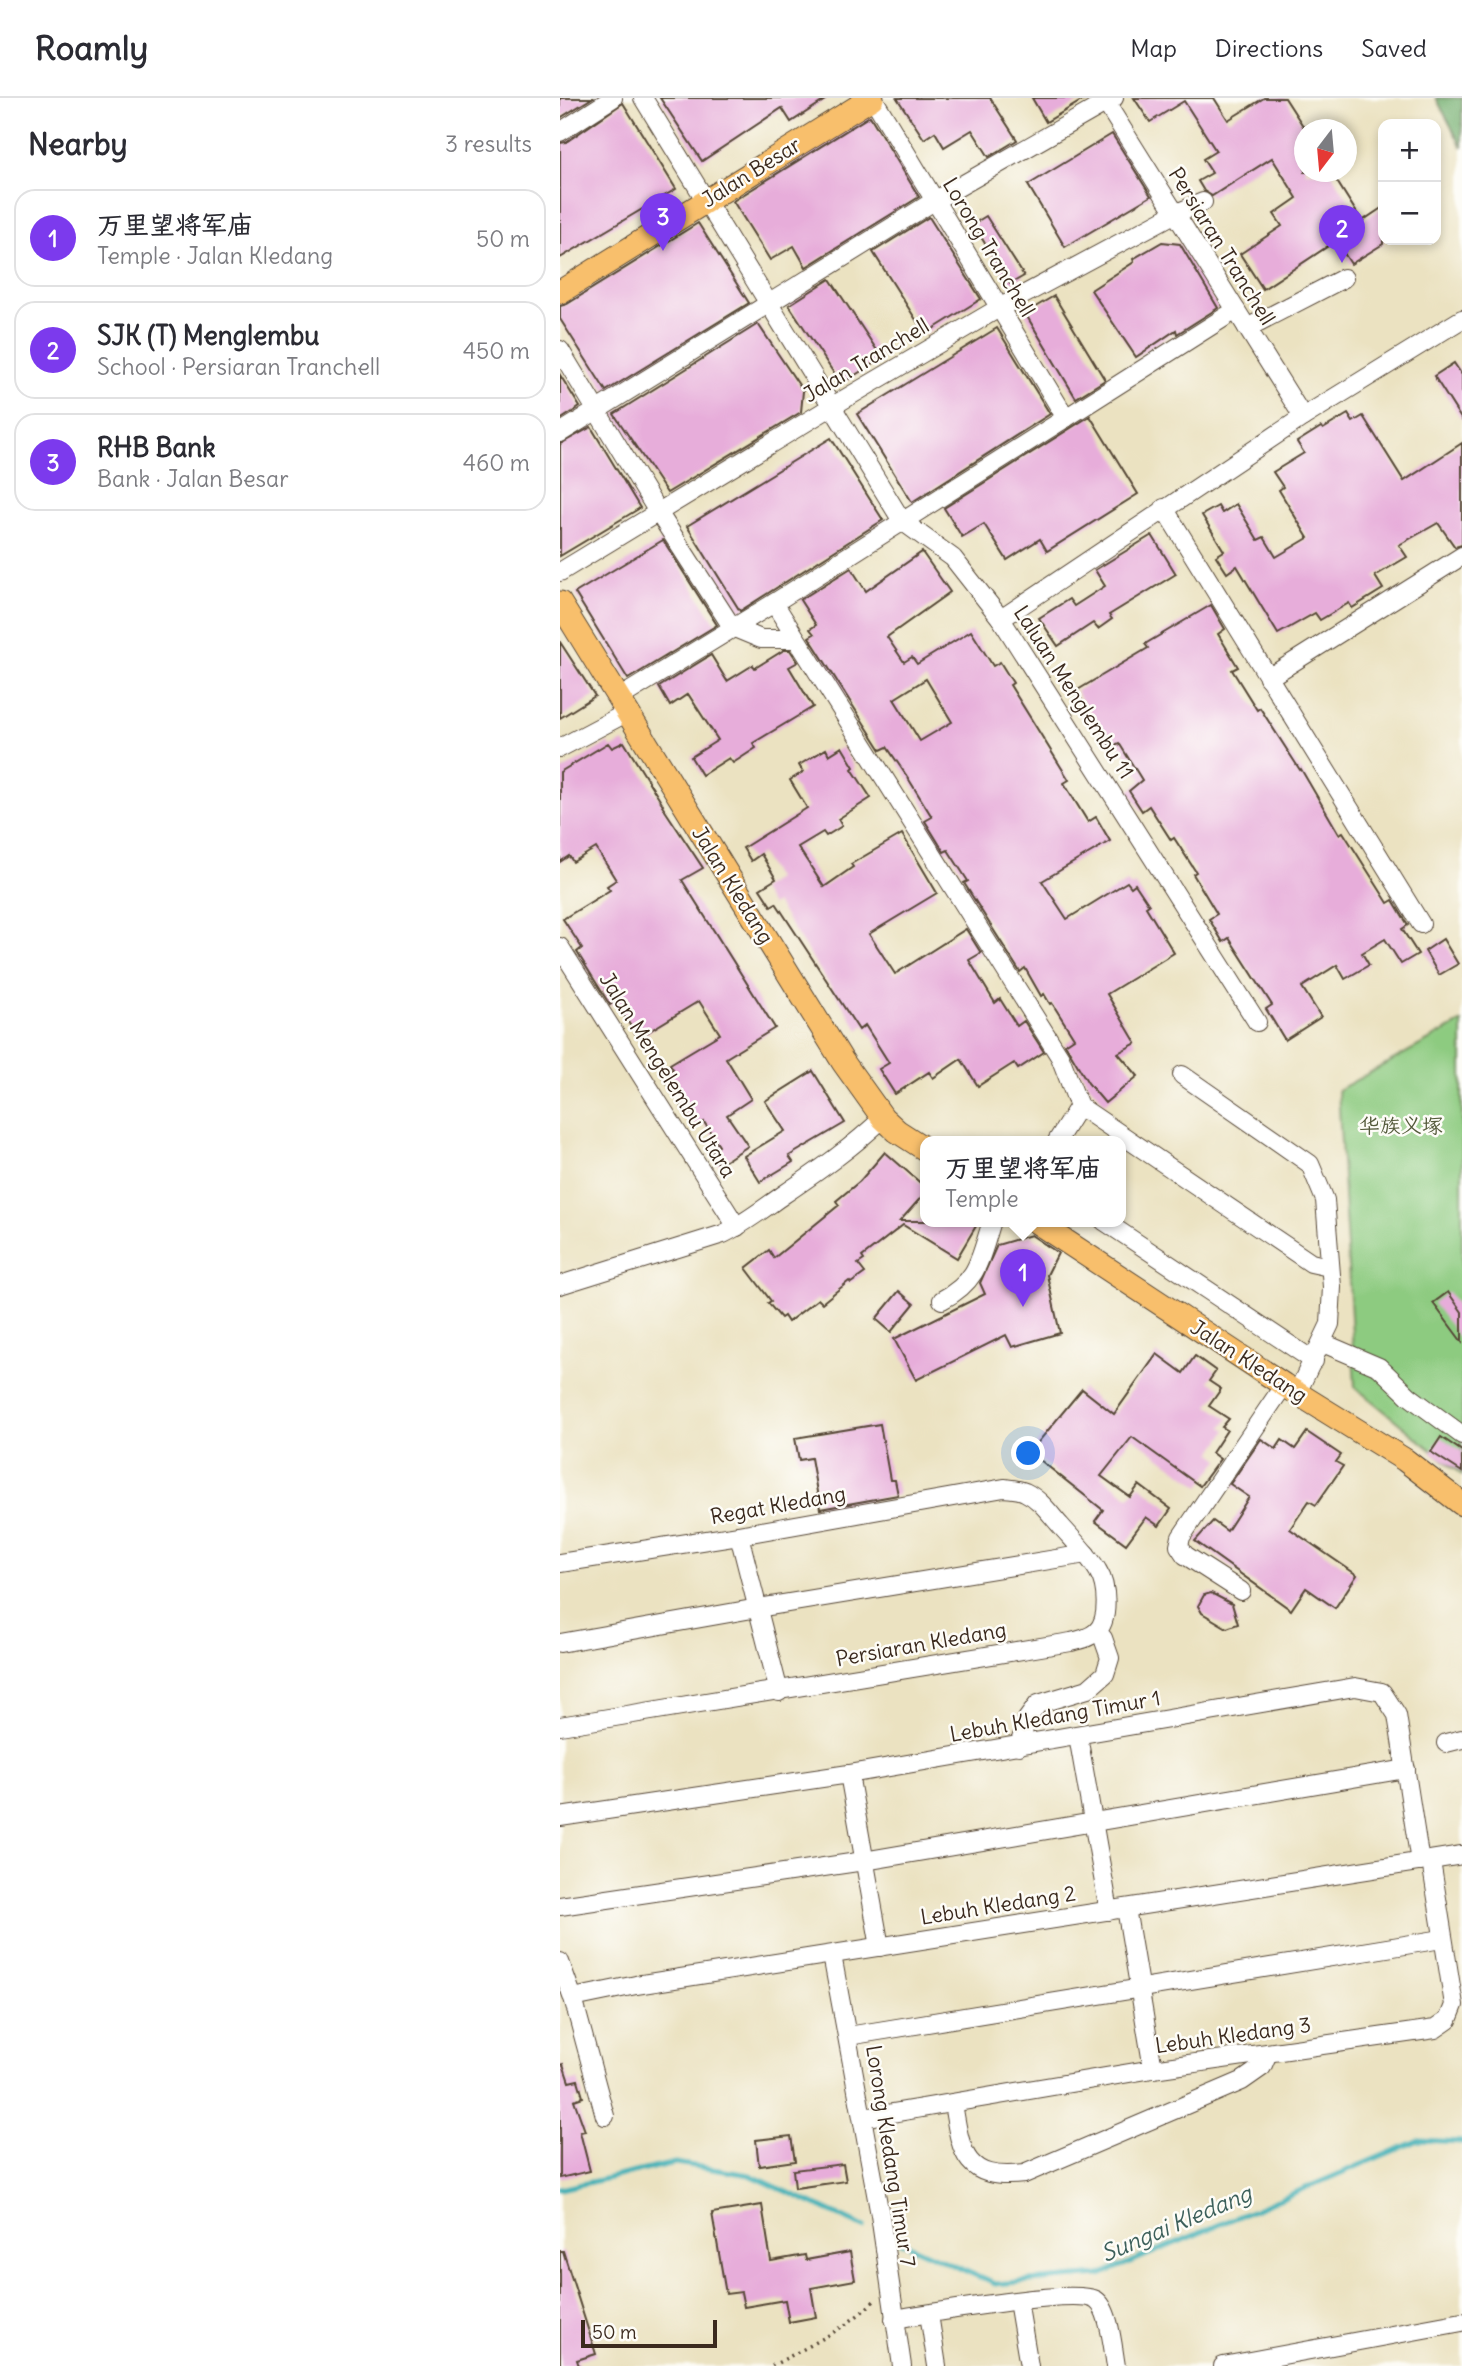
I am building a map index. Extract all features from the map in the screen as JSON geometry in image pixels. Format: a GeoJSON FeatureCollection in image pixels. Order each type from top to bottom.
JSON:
{"type":"FeatureCollection","features":[{"type":"Feature","properties":{"kind":"main road","name":"Jalan Besar"},"geometry":{"type":"LineString","coordinates":[[560,292],[704,197],[746,163],[855,98]]}},
{"type":"Feature","properties":{"kind":"main road","name":"Jalan Besar"},"geometry":{"type":"LineString","coordinates":[[560,281],[873,98]]}},
{"type":"Feature","properties":{"kind":"main road","name":"Jalan Kledang"},"geometry":{"type":"LineString","coordinates":[[560,603],[843,1062],[883,1118],[920,1146]]}},
{"type":"Feature","properties":{"kind":"main road","name":"Jalan Kledang"},"geometry":{"type":"LineString","coordinates":[[1044,1227],[1291,1389],[1405,1460],[1462,1504]]}},
{"type":"Feature","properties":{"kind":"street"},"geometry":{"type":"LineString","coordinates":[[560,132],[613,98]]}},
{"type":"Feature","properties":{"kind":"street","name":"Laluan Menglembu 11"},"geometry":{"type":"LineString","coordinates":[[643,98],[902,521],[953,558],[1001,619],[1256,1022]]}},
{"type":"Feature","properties":{"kind":"street","name":"Lorong Tranchell"},"geometry":{"type":"LineString","coordinates":[[873,98],[1066,418]]}},
{"type":"Feature","properties":{"kind":"street"},"geometry":{"type":"LineString","coordinates":[[560,433],[934,201],[1108,100]]}},
{"type":"Feature","properties":{"kind":"street","name":"Persiaran Tranchell"},"geometry":{"type":"LineString","coordinates":[[1108,100],[1174,215],[1303,417]]}},
{"type":"Feature","properties":{"kind":"street","name":"Jalan Tranchell"},"geometry":{"type":"LineString","coordinates":[[560,572],[999,308],[1203,202]]}},
{"type":"Feature","properties":{"kind":"street"},"geometry":{"type":"LineString","coordinates":[[1247,328],[1344,278]]}},
{"type":"Feature","properties":{"kind":"street"},"geometry":{"type":"LineString","coordinates":[[560,748],[732,627],[1236,310]]}},
{"type":"Feature","properties":{"kind":"street"},"geometry":{"type":"LineString","coordinates":[[1001,619],[1303,417],[1462,319]]}},
{"type":"Feature","properties":{"kind":"street"},"geometry":{"type":"LineString","coordinates":[[560,350],[658,512],[732,627],[761,639],[796,639]]}},
{"type":"Feature","properties":{"kind":"street"},"geometry":{"type":"LineString","coordinates":[[1164,508],[1421,924]]}},
{"type":"Feature","properties":{"kind":"street"},"geometry":{"type":"LineString","coordinates":[[1268,678],[1462,556]]}},
{"type":"Feature","properties":{"kind":"street"},"geometry":{"type":"LineString","coordinates":[[774,603],[1060,1057],[1079,1106],[1123,1136]]}},
{"type":"Feature","properties":{"kind":"street","name":"Jalan Mengelembu Utara"},"geometry":{"type":"LineString","coordinates":[[560,947],[737,1227]]}},
{"type":"Feature","properties":{"kind":"street"},"geometry":{"type":"LineString","coordinates":[[1182,1075],[1310,1164],[1325,1200],[1332,1287],[1330,1324],[1323,1343],[1314,1361],[1181,1537],[1179,1546],[1185,1555],[1241,1591]]}},
{"type":"Feature","properties":{"kind":"street"},"geometry":{"type":"LineString","coordinates":[[1060,1136],[1079,1106]]}},
{"type":"Feature","properties":{"kind":"street"},"geometry":{"type":"LineString","coordinates":[[560,1285],[723,1234],[737,1227],[835,1158],[883,1118]]}},
{"type":"Feature","properties":{"kind":"street"},"geometry":{"type":"LineString","coordinates":[[1126,1138],[1311,1263],[1329,1267]]}},
{"type":"Feature","properties":{"kind":"street"},"geometry":{"type":"LineString","coordinates":[[942,1300],[961,1290],[971,1278],[990,1227]]}},
{"type":"Feature","properties":{"kind":"street"},"geometry":{"type":"LineString","coordinates":[[1113,1227],[1314,1361]]}},
{"type":"Feature","properties":{"kind":"street"},"geometry":{"type":"LineString","coordinates":[[1323,1343],[1379,1367],[1409,1396],[1462,1435]]}},
{"type":"Feature","properties":{"kind":"street","name":"Regat Kledang"},"geometry":{"type":"LineString","coordinates":[[560,1563],[739,1535],[1004,1488],[1024,1491],[1037,1499],[1086,1554]]}},
{"type":"Feature","properties":{"kind":"street"},"geometry":{"type":"LineString","coordinates":[[739,1535],[779,1692]]}},
{"type":"Feature","properties":{"kind":"street"},"geometry":{"type":"LineString","coordinates":[[560,1643],[1086,1554],[1100,1572],[1104,1584],[1105,1612],[1096,1632],[1103,1638],[1110,1658],[1105,1674],[1088,1689],[1038,1704],[1027,1719],[1019,1746]]}},
{"type":"Feature","properties":{"kind":"street","name":"Persiaran Kledang"},"geometry":{"type":"LineString","coordinates":[[560,1726],[1071,1642],[1096,1632]]}},
{"type":"Feature","properties":{"kind":"street","name":"Lebuh Kledang Timur 1"},"geometry":{"type":"LineString","coordinates":[[560,1817],[849,1774],[1355,1687],[1382,1692],[1397,1714],[1426,1861]]}},
{"type":"Feature","properties":{"kind":"street"},"geometry":{"type":"LineString","coordinates":[[1078,1736],[1093,1822],[1139,1989],[1153,2069]]}},
{"type":"Feature","properties":{"kind":"street"},"geometry":{"type":"LineString","coordinates":[[560,1906],[864,1861],[1406,1769]]}},
{"type":"Feature","properties":{"kind":"street"},"geometry":{"type":"LineString","coordinates":[[849,1774],[880,1947]]}},
{"type":"Feature","properties":{"kind":"street","name":"Lebuh Kledang 2"},"geometry":{"type":"LineString","coordinates":[[573,1998],[636,1985],[1462,1855]]}},
{"type":"Feature","properties":{"kind":"street","name":"Lebuh Kledang 3"},"geometry":{"type":"LineString","coordinates":[[863,2118],[1153,2069],[1435,2029],[1448,2020],[1454,2005],[1426,1861]]}},
{"type":"Feature","properties":{"kind":"street"},"geometry":{"type":"LineString","coordinates":[[848,2036],[1442,1939]]}},
{"type":"Feature","properties":{"kind":"street","name":"Lorong Kledang Timur 7"},"geometry":{"type":"LineString","coordinates":[[832,1955],[863,2118],[902,2366]]}},
{"type":"Feature","properties":{"kind":"street"},"geometry":{"type":"LineString","coordinates":[[560,1962],[573,1998],[605,2116]]}},
{"type":"Feature","properties":{"kind":"street"},"geometry":{"type":"LineString","coordinates":[[953,2103],[959,2144],[968,2160],[983,2172],[1003,2177],[1024,2174],[1241,2081],[1262,2067],[1268,2053]]}},
{"type":"Feature","properties":{"kind":"street"},"geometry":{"type":"LineString","coordinates":[[894,2319],[1018,2301],[1081,2296],[1096,2300],[1105,2310],[1116,2366]]}},
{"type":"Feature","properties":{"kind":"street"},"geometry":{"type":"LineString","coordinates":[[1018,2301],[1030,2366]]}},
{"type":"Feature","properties":{"kind":"street"},"geometry":{"type":"LineString","coordinates":[[929,2314],[937,2366]]}},
{"type":"Feature","properties":{"kind":"street"},"geometry":{"type":"LineString","coordinates":[[1223,2366],[1462,2322]]}},
{"type":"Feature","properties":{"kind":"path"},"geometry":{"type":"LineString","coordinates":[[772,2366],[861,2315],[889,2284]]}},
{"type":"Feature","properties":{"kind":"green space"},"geometry":{"type":"Polygon","coordinates":[[[1436,98],[1462,98],[1462,147],[1436,98]]]}},
{"type":"Feature","properties":{"kind":"green space","name":"华族义塚"},"geometry":{"type":"Polygon","coordinates":[[[1462,1022],[1462,1475],[1355,1387],[1338,1090],[1462,1022]]]}},
{"type":"Feature","properties":{"kind":"building"},"geometry":{"type":"Polygon","coordinates":[[[560,98],[592,98],[560,118],[560,98]]]}},
{"type":"Feature","properties":{"kind":"building"},"geometry":{"type":"Polygon","coordinates":[[[660,98],[828,98],[791,122],[782,108],[702,161],[660,98]]]}},
{"type":"Feature","properties":{"kind":"building"},"geometry":{"type":"Polygon","coordinates":[[[897,98],[990,98],[1017,140],[989,157],[972,130],[944,147],[935,132],[924,139],[897,98]]]}},
{"type":"Feature","properties":{"kind":"building"},"geometry":{"type":"Polygon","coordinates":[[[1032,98],[1086,98],[1046,122],[1032,98]]]}},
{"type":"Feature","properties":{"kind":"building"},"geometry":{"type":"Polygon","coordinates":[[[1134,98],[1214,98],[1228,120],[1264,98],[1285,98],[1299,119],[1294,119],[1294,182],[1337,182],[1362,221],[1378,210],[1378,245],[1381,245],[1351,264],[1336,241],[1263,289],[1240,254],[1282,226],[1274,214],[1297,198],[1272,158],[1212,196],[1204,191],[1198,181],[1212,173],[1203,159],[1216,151],[1184,101],[1150,122],[1134,98]]]}},
{"type":"Feature","properties":{"kind":"building"},"geometry":{"type":"Polygon","coordinates":[[[623,103],[676,189],[560,258],[560,143],[566,142],[623,103]]]}},
{"type":"Feature","properties":{"kind":"building"},"geometry":{"type":"Polygon","coordinates":[[[870,116],[919,197],[806,267],[794,246],[770,260],[733,201],[870,116]]]}},
{"type":"Feature","properties":{"kind":"building"},"geometry":{"type":"Polygon","coordinates":[[[1112,134],[1151,196],[1065,247],[1028,185],[1112,134]]]}},
{"type":"Feature","properties":{"kind":"building"},"geometry":{"type":"Polygon","coordinates":[[[986,216],[1024,276],[1010,284],[973,224],[986,216]]]}},
{"type":"Feature","properties":{"kind":"building"},"geometry":{"type":"Polygon","coordinates":[[[929,217],[981,299],[925,334],[873,252],[929,217]]]}},
{"type":"Feature","properties":{"kind":"building"},"geometry":{"type":"Polygon","coordinates":[[[698,223],[749,303],[606,391],[560,319],[560,306],[698,223]]]}},
{"type":"Feature","properties":{"kind":"building"},"geometry":{"type":"Polygon","coordinates":[[[1162,242],[1180,244],[1218,308],[1177,334],[1176,330],[1136,357],[1091,290],[1134,262],[1133,259],[1162,242]]]}},
{"type":"Feature","properties":{"kind":"building"},"geometry":{"type":"Polygon","coordinates":[[[830,279],[882,358],[841,384],[789,305],[830,279]]]}},
{"type":"Feature","properties":{"kind":"building"},"geometry":{"type":"Polygon","coordinates":[[[1054,296],[1105,380],[1076,398],[1025,313],[1054,296]]]}},
{"type":"Feature","properties":{"kind":"building"},"geometry":{"type":"Polygon","coordinates":[[[758,324],[803,391],[801,412],[667,493],[614,414],[758,324]]]}},
{"type":"Feature","properties":{"kind":"building"},"geometry":{"type":"Polygon","coordinates":[[[997,328],[1050,414],[912,502],[857,414],[997,328]]]}},
{"type":"Feature","properties":{"kind":"building"},"geometry":{"type":"Polygon","coordinates":[[[1454,363],[1462,375],[1462,420],[1434,376],[1454,363]]]}},
{"type":"Feature","properties":{"kind":"building"},"geometry":{"type":"Polygon","coordinates":[[[560,375],[580,407],[560,420],[560,375]]]}},
{"type":"Feature","properties":{"kind":"building"},"geometry":{"type":"Polygon","coordinates":[[[1348,414],[1353,422],[1363,416],[1404,481],[1462,443],[1462,545],[1455,547],[1438,523],[1399,545],[1407,557],[1375,576],[1383,589],[1352,608],[1349,603],[1320,620],[1315,613],[1278,634],[1237,566],[1227,573],[1216,556],[1224,551],[1202,515],[1218,506],[1222,513],[1236,504],[1258,540],[1264,537],[1276,557],[1308,538],[1279,490],[1283,487],[1273,472],[1304,453],[1297,442],[1348,414]]]}},
{"type":"Feature","properties":{"kind":"building"},"geometry":{"type":"Polygon","coordinates":[[[1090,416],[1138,494],[1047,551],[1040,539],[1007,560],[984,524],[962,537],[944,508],[1090,416]]]}},
{"type":"Feature","properties":{"kind":"building"},"geometry":{"type":"Polygon","coordinates":[[[591,427],[640,508],[560,556],[560,444],[591,427]]]}},
{"type":"Feature","properties":{"kind":"building"},"geometry":{"type":"Polygon","coordinates":[[[831,438],[883,520],[740,611],[687,526],[831,438]]]}},
{"type":"Feature","properties":{"kind":"building"},"geometry":{"type":"Polygon","coordinates":[[[1152,535],[1176,574],[1109,615],[1112,619],[1098,629],[1093,623],[1058,646],[1039,618],[1069,599],[1074,606],[1105,586],[1095,570],[1152,535]]]}},
{"type":"Feature","properties":{"kind":"building"},"geometry":{"type":"Polygon","coordinates":[[[663,540],[717,625],[628,679],[575,593],[663,540]]]}},
{"type":"Feature","properties":{"kind":"building"},"geometry":{"type":"Polygon","coordinates":[[[922,552],[950,592],[887,637],[904,662],[912,657],[917,664],[971,631],[993,666],[1000,662],[1013,683],[1010,685],[1069,780],[1064,783],[1088,822],[1096,817],[1110,841],[1042,881],[1067,919],[1127,882],[1131,887],[1135,884],[1174,953],[1107,994],[1136,1043],[1118,1053],[1138,1076],[1105,1103],[1088,1083],[1065,1044],[1074,1038],[1052,1003],[1050,1004],[1044,994],[1041,996],[1025,968],[1020,972],[964,883],[968,881],[948,850],[944,852],[925,821],[932,817],[908,778],[887,747],[881,750],[809,637],[814,634],[810,629],[816,625],[800,600],[851,568],[866,591],[922,552]],[[926,679],[894,699],[920,741],[952,722],[926,679]]]}},
{"type":"Feature","properties":{"kind":"building"},"geometry":{"type":"Polygon","coordinates":[[[1211,605],[1225,629],[1218,634],[1238,667],[1232,670],[1257,710],[1260,708],[1301,769],[1339,834],[1343,832],[1388,903],[1393,900],[1408,925],[1402,929],[1418,954],[1401,964],[1385,939],[1362,953],[1369,965],[1345,979],[1337,965],[1302,987],[1321,1017],[1285,1040],[1266,1009],[1272,1005],[1229,938],[1223,942],[1209,919],[1217,914],[1193,874],[1196,872],[1149,806],[1142,811],[1129,791],[1142,780],[1119,743],[1111,747],[1076,691],[1148,648],[1145,644],[1211,605]]]}},
{"type":"Feature","properties":{"kind":"building"},"geometry":{"type":"Polygon","coordinates":[[[560,642],[595,696],[560,718],[560,642]]]}},
{"type":"Feature","properties":{"kind":"building"},"geometry":{"type":"Polygon","coordinates":[[[784,650],[790,650],[798,662],[789,667],[813,707],[753,743],[756,748],[733,763],[729,758],[702,775],[691,757],[718,740],[688,694],[670,706],[659,687],[711,655],[727,681],[784,650]]]}},
{"type":"Feature","properties":{"kind":"building"},"geometry":{"type":"Polygon","coordinates":[[[624,742],[703,868],[682,880],[775,1028],[726,1058],[751,1099],[727,1115],[748,1146],[719,1165],[710,1152],[719,1146],[704,1122],[695,1128],[662,1076],[673,1069],[670,1064],[720,1034],[699,1001],[638,1038],[615,1001],[610,1005],[577,952],[582,948],[563,919],[610,890],[607,886],[616,880],[596,848],[573,862],[569,856],[560,862],[560,772],[608,743],[612,748],[624,742]]]}},
{"type":"Feature","properties":{"kind":"building"},"geometry":{"type":"Polygon","coordinates":[[[842,747],[854,767],[852,769],[871,798],[838,819],[842,826],[826,836],[823,832],[798,847],[824,887],[853,867],[851,864],[902,834],[937,893],[869,934],[895,974],[966,929],[981,953],[969,960],[995,1003],[1000,999],[1017,1026],[1024,1021],[1044,1052],[1018,1069],[1014,1063],[978,1086],[961,1059],[933,1078],[929,1072],[895,1094],[879,1069],[889,1063],[865,1025],[859,1030],[776,903],[771,906],[760,889],[776,879],[761,854],[751,861],[743,848],[807,808],[790,780],[803,772],[799,765],[826,749],[829,755],[842,747]]]}},
{"type":"Feature","properties":{"kind":"building"},"geometry":{"type":"Polygon","coordinates":[[[1443,939],[1458,964],[1439,975],[1425,951],[1443,939]]]}},
{"type":"Feature","properties":{"kind":"building"},"geometry":{"type":"Polygon","coordinates":[[[813,1071],[845,1123],[789,1156],[793,1162],[760,1182],[744,1156],[785,1131],[765,1101],[813,1071]]]}},
{"type":"Feature","properties":{"kind":"building"},"geometry":{"type":"Polygon","coordinates":[[[885,1152],[920,1183],[920,1199],[900,1221],[920,1221],[920,1227],[975,1227],[957,1258],[903,1225],[862,1257],[864,1260],[858,1264],[865,1273],[851,1283],[849,1281],[822,1303],[818,1299],[788,1322],[768,1303],[771,1301],[746,1268],[769,1250],[774,1258],[839,1205],[836,1201],[860,1181],[885,1152]]]}},
{"type":"Feature","properties":{"kind":"building"},"geometry":{"type":"Polygon","coordinates":[[[1031,1235],[1058,1253],[1047,1275],[1060,1333],[1012,1347],[1006,1335],[916,1380],[894,1339],[985,1294],[980,1283],[997,1245],[1031,1235]]]}},
{"type":"Feature","properties":{"kind":"building"},"geometry":{"type":"Polygon","coordinates":[[[899,1291],[914,1304],[891,1332],[876,1319],[899,1291]]]}},
{"type":"Feature","properties":{"kind":"building"},"geometry":{"type":"Polygon","coordinates":[[[1448,1292],[1462,1312],[1462,1342],[1433,1303],[1448,1292]]]}},
{"type":"Feature","properties":{"kind":"building"},"geometry":{"type":"Polygon","coordinates":[[[1157,1354],[1183,1373],[1195,1356],[1216,1371],[1209,1381],[1221,1389],[1209,1406],[1229,1419],[1222,1427],[1227,1430],[1212,1453],[1220,1459],[1200,1486],[1132,1437],[1101,1476],[1130,1497],[1139,1485],[1171,1509],[1159,1526],[1146,1517],[1126,1544],[1095,1521],[1103,1510],[1030,1452],[1082,1389],[1114,1414],[1157,1354]]]}},
{"type":"Feature","properties":{"kind":"building"},"geometry":{"type":"Polygon","coordinates":[[[880,1424],[890,1480],[895,1480],[898,1495],[820,1509],[811,1458],[799,1460],[795,1438],[880,1424]]]}},
{"type":"Feature","properties":{"kind":"building"},"geometry":{"type":"Polygon","coordinates":[[[1307,1432],[1341,1455],[1336,1462],[1343,1466],[1316,1505],[1309,1501],[1290,1529],[1357,1575],[1335,1608],[1306,1588],[1291,1610],[1195,1541],[1213,1521],[1227,1531],[1249,1497],[1230,1484],[1261,1439],[1276,1449],[1282,1440],[1295,1449],[1307,1432]]]}},
{"type":"Feature","properties":{"kind":"building"},"geometry":{"type":"Polygon","coordinates":[[[1441,1437],[1462,1451],[1462,1472],[1431,1452],[1441,1437]]]}},
{"type":"Feature","properties":{"kind":"building"},"geometry":{"type":"Polygon","coordinates":[[[1211,1593],[1232,1604],[1238,1624],[1227,1628],[1202,1613],[1198,1606],[1204,1595],[1211,1593]]]}},
{"type":"Feature","properties":{"kind":"building"},"geometry":{"type":"Polygon","coordinates":[[[563,2064],[569,2082],[578,2080],[583,2097],[574,2100],[585,2131],[580,2132],[590,2171],[560,2178],[560,2065],[563,2064]]]}},
{"type":"Feature","properties":{"kind":"building"},"geometry":{"type":"Polygon","coordinates":[[[791,2136],[795,2161],[759,2166],[756,2140],[791,2136]]]}},
{"type":"Feature","properties":{"kind":"building"},"geometry":{"type":"Polygon","coordinates":[[[843,2164],[846,2181],[795,2188],[793,2170],[843,2164]]]}},
{"type":"Feature","properties":{"kind":"building"},"geometry":{"type":"Polygon","coordinates":[[[762,2205],[771,2261],[805,2255],[806,2260],[850,2252],[855,2280],[811,2288],[816,2317],[789,2322],[785,2300],[744,2307],[741,2292],[726,2294],[712,2213],[762,2205]]]}},
{"type":"Feature","properties":{"kind":"building"},"geometry":{"type":"Polygon","coordinates":[[[560,2251],[563,2251],[596,2354],[577,2360],[579,2366],[560,2366],[560,2251]]]}},
{"type":"Feature","properties":{"kind":"waterway","name":"Sungai Kledang"},"geometry":{"type":"LineString","coordinates":[[901,2242],[995,2284],[1100,2275],[1419,2140],[1462,2142]]}},
{"type":"Feature","properties":{"kind":"waterway","name":"Sungai Kledang"},"geometry":{"type":"LineString","coordinates":[[560,2189],[675,2163],[750,2175],[864,2227]]}},
{"type":"Feature","properties":{"kind":"place","name":"RHB Bank"},"geometry":{"type":"Point","coordinates":[663,251]}},
{"type":"Feature","properties":{"kind":"place","name":"SJK (T) Menglembu"},"geometry":{"type":"Point","coordinates":[1342,263]}},
{"type":"Feature","properties":{"kind":"place","name":"万里望将军庙"},"geometry":{"type":"Point","coordinates":[1023,1307]}}]}
